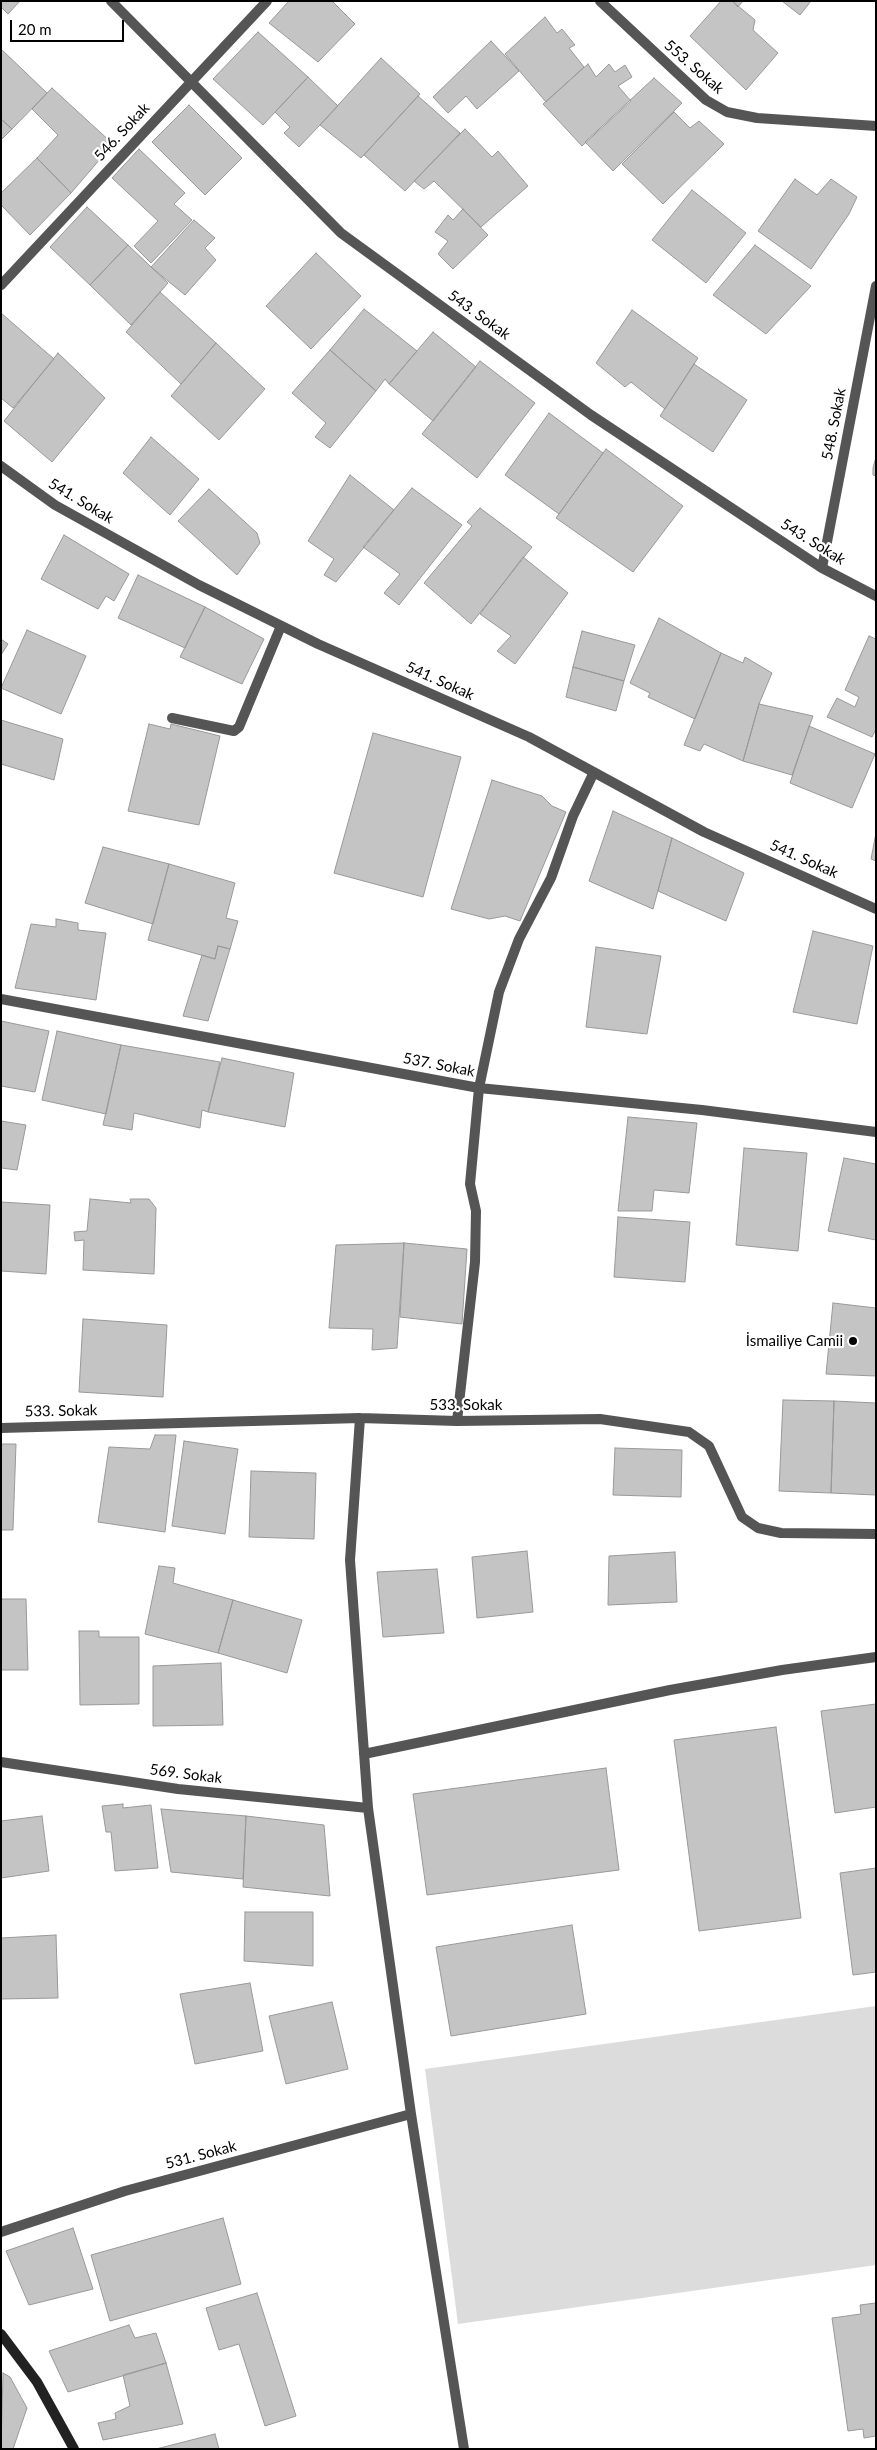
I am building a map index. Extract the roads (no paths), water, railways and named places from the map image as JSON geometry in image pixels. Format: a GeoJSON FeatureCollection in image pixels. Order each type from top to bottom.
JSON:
{"type":"FeatureCollection","features":[{"type":"Feature","properties":{"kind":"street","name":"543. Sokak"},"geometry":{"type":"LineString","coordinates":[[111,1],[341,233],[591,415],[822,568],[876,596]]}},
{"type":"Feature","properties":{"kind":"street","name":"546. Sokak"},"geometry":{"type":"LineString","coordinates":[[1,285],[267,1]]}},
{"type":"Feature","properties":{"kind":"street","name":"553. Sokak"},"geometry":{"type":"LineString","coordinates":[[600,1],[706,100],[727,112],[757,118],[876,126]]}},
{"type":"Feature","properties":{"kind":"street","name":"548. Sokak"},"geometry":{"type":"LineString","coordinates":[[822,568],[876,286]]}},
{"type":"Feature","properties":{"kind":"street","name":"541. Sokak"},"geometry":{"type":"LineString","coordinates":[[1,466],[55,505],[200,585],[281,626],[529,737],[704,832],[876,909]]}},
{"type":"Feature","properties":{"kind":"street"},"geometry":{"type":"LineString","coordinates":[[172,718],[234,731],[239,727],[281,626]]}},
{"type":"Feature","properties":{"kind":"street"},"geometry":{"type":"LineString","coordinates":[[457,1421],[475,1262],[476,1211],[470,1184],[479,1088],[499,992],[519,939],[551,878],[573,816],[594,772]]}},
{"type":"Feature","properties":{"kind":"street","name":"537. Sokak"},"geometry":{"type":"LineString","coordinates":[[1,998],[479,1088],[702,1110],[876,1132]]}},
{"type":"Feature","properties":{"kind":"street"},"geometry":{"type":"LineString","coordinates":[[360,1418],[350,1560],[368,1808],[411,2114],[464,2449]]}},
{"type":"Feature","properties":{"kind":"street","name":"533. Sokak"},"geometry":{"type":"LineString","coordinates":[[1,1428],[360,1418],[457,1421],[600,1419],[689,1432],[709,1446],[742,1517],[758,1528],[781,1533],[876,1534]]}},
{"type":"Feature","properties":{"kind":"street"},"geometry":{"type":"LineString","coordinates":[[364,1754],[670,1690],[782,1670],[876,1657]]}},
{"type":"Feature","properties":{"kind":"street","name":"569. Sokak"},"geometry":{"type":"LineString","coordinates":[[1,1762],[178,1789],[368,1808]]}},
{"type":"Feature","properties":{"kind":"street","name":"531. Sokak"},"geometry":{"type":"LineString","coordinates":[[1,2232],[124,2191],[411,2114]]}},
{"type":"Feature","properties":{"kind":"street"},"geometry":{"type":"LineString","coordinates":[[1,2334],[37,2382],[74,2449]]}},
{"type":"Feature","properties":{"kind":"place","name":"İsmailiye Camii"},"geometry":{"type":"Point","coordinates":[853,1341]}}]}
